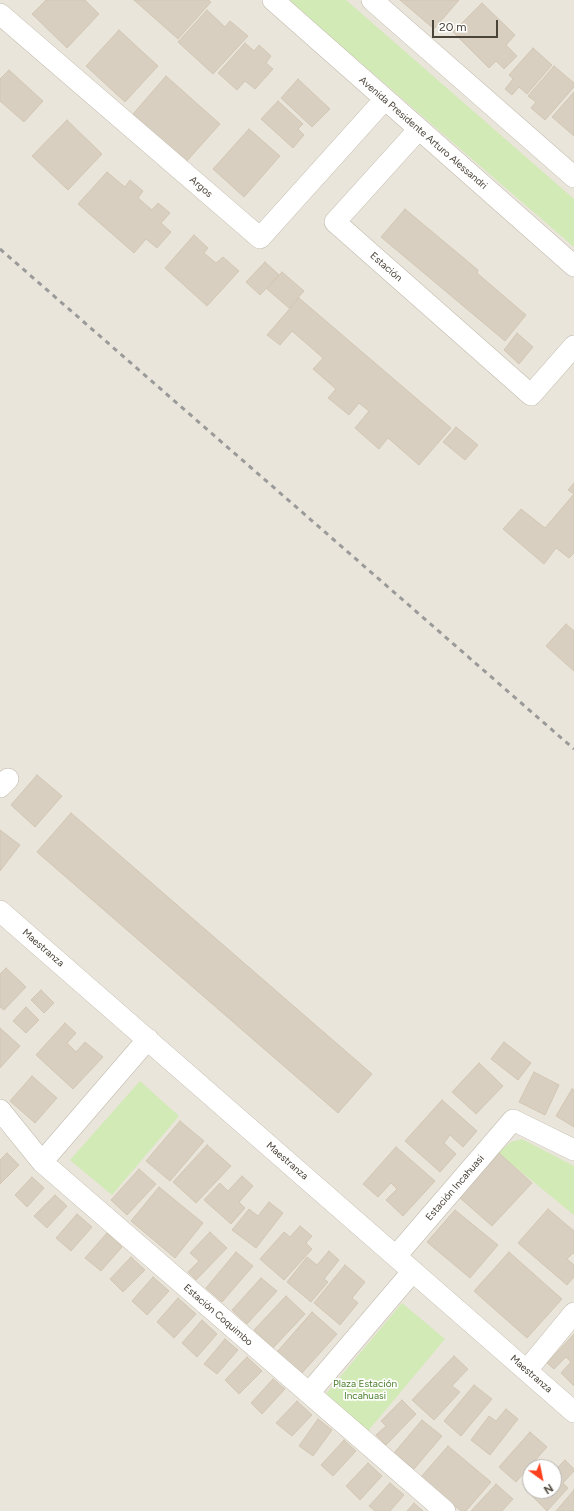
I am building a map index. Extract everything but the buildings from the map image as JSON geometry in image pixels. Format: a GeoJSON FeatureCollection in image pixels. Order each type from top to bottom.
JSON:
{"type":"FeatureCollection","features":[{"type":"Feature","properties":{"kind":"street","name":"Avenida Presidente Arturo Alessandri"},"geometry":{"type":"LineString","coordinates":[[273,0],[574,266]]}},
{"type":"Feature","properties":{"kind":"street"},"geometry":{"type":"LineString","coordinates":[[372,0],[574,178]]}},
{"type":"Feature","properties":{"kind":"street","name":"Argos"},"geometry":{"type":"LineString","coordinates":[[0,14],[260,238],[384,99]]}},
{"type":"Feature","properties":{"kind":"street","name":"Estación"},"geometry":{"type":"LineString","coordinates":[[419,129],[335,222],[531,395],[574,346]]}},
{"type":"Feature","properties":{"kind":"street","name":"Maestranza"},"geometry":{"type":"LineString","coordinates":[[0,911],[574,1412]]}},
{"type":"Feature","properties":{"kind":"street"},"geometry":{"type":"LineString","coordinates":[[42,1162],[148,1039]]}},
{"type":"Feature","properties":{"kind":"street","name":"Estación Coquimbo"},"geometry":{"type":"LineString","coordinates":[[0,1110],[42,1162],[445,1511]]}},
{"type":"Feature","properties":{"kind":"street","name":"Estación Incahuasi"},"geometry":{"type":"LineString","coordinates":[[396,1256],[513,1120],[574,1150]]}},
{"type":"Feature","properties":{"kind":"street"},"geometry":{"type":"LineString","coordinates":[[309,1393],[413,1271]]}},
{"type":"Feature","properties":{"kind":"street"},"geometry":{"type":"LineString","coordinates":[[527,1370],[574,1313]]}},
{"type":"Feature","properties":{"kind":"shaded area"},"geometry":{"type":"Polygon","coordinates":[[[0,0],[574,0],[574,1511],[0,1511],[0,0]]]}},
{"type":"Feature","properties":{"kind":"green space"},"geometry":{"type":"Polygon","coordinates":[[[288,0],[346,0],[574,199],[574,247],[288,0]]]}},
{"type":"Feature","properties":{"kind":"green space"},"geometry":{"type":"Polygon","coordinates":[[[140,1081],[179,1116],[112,1195],[70,1160],[140,1081]]]}},
{"type":"Feature","properties":{"kind":"green space"},"geometry":{"type":"Polygon","coordinates":[[[522,1139],[574,1166],[574,1215],[498,1153],[511,1142],[522,1139]]]}},
{"type":"Feature","properties":{"kind":"green space","name":"Plaza Estación Incahuasi"},"geometry":{"type":"Polygon","coordinates":[[[402,1303],[445,1339],[368,1431],[325,1395],[402,1303]]]}},
{"type":"Feature","properties":{"kind":"railway"},"geometry":{"type":"LineString","coordinates":[[0,249],[574,749]]}}]}
